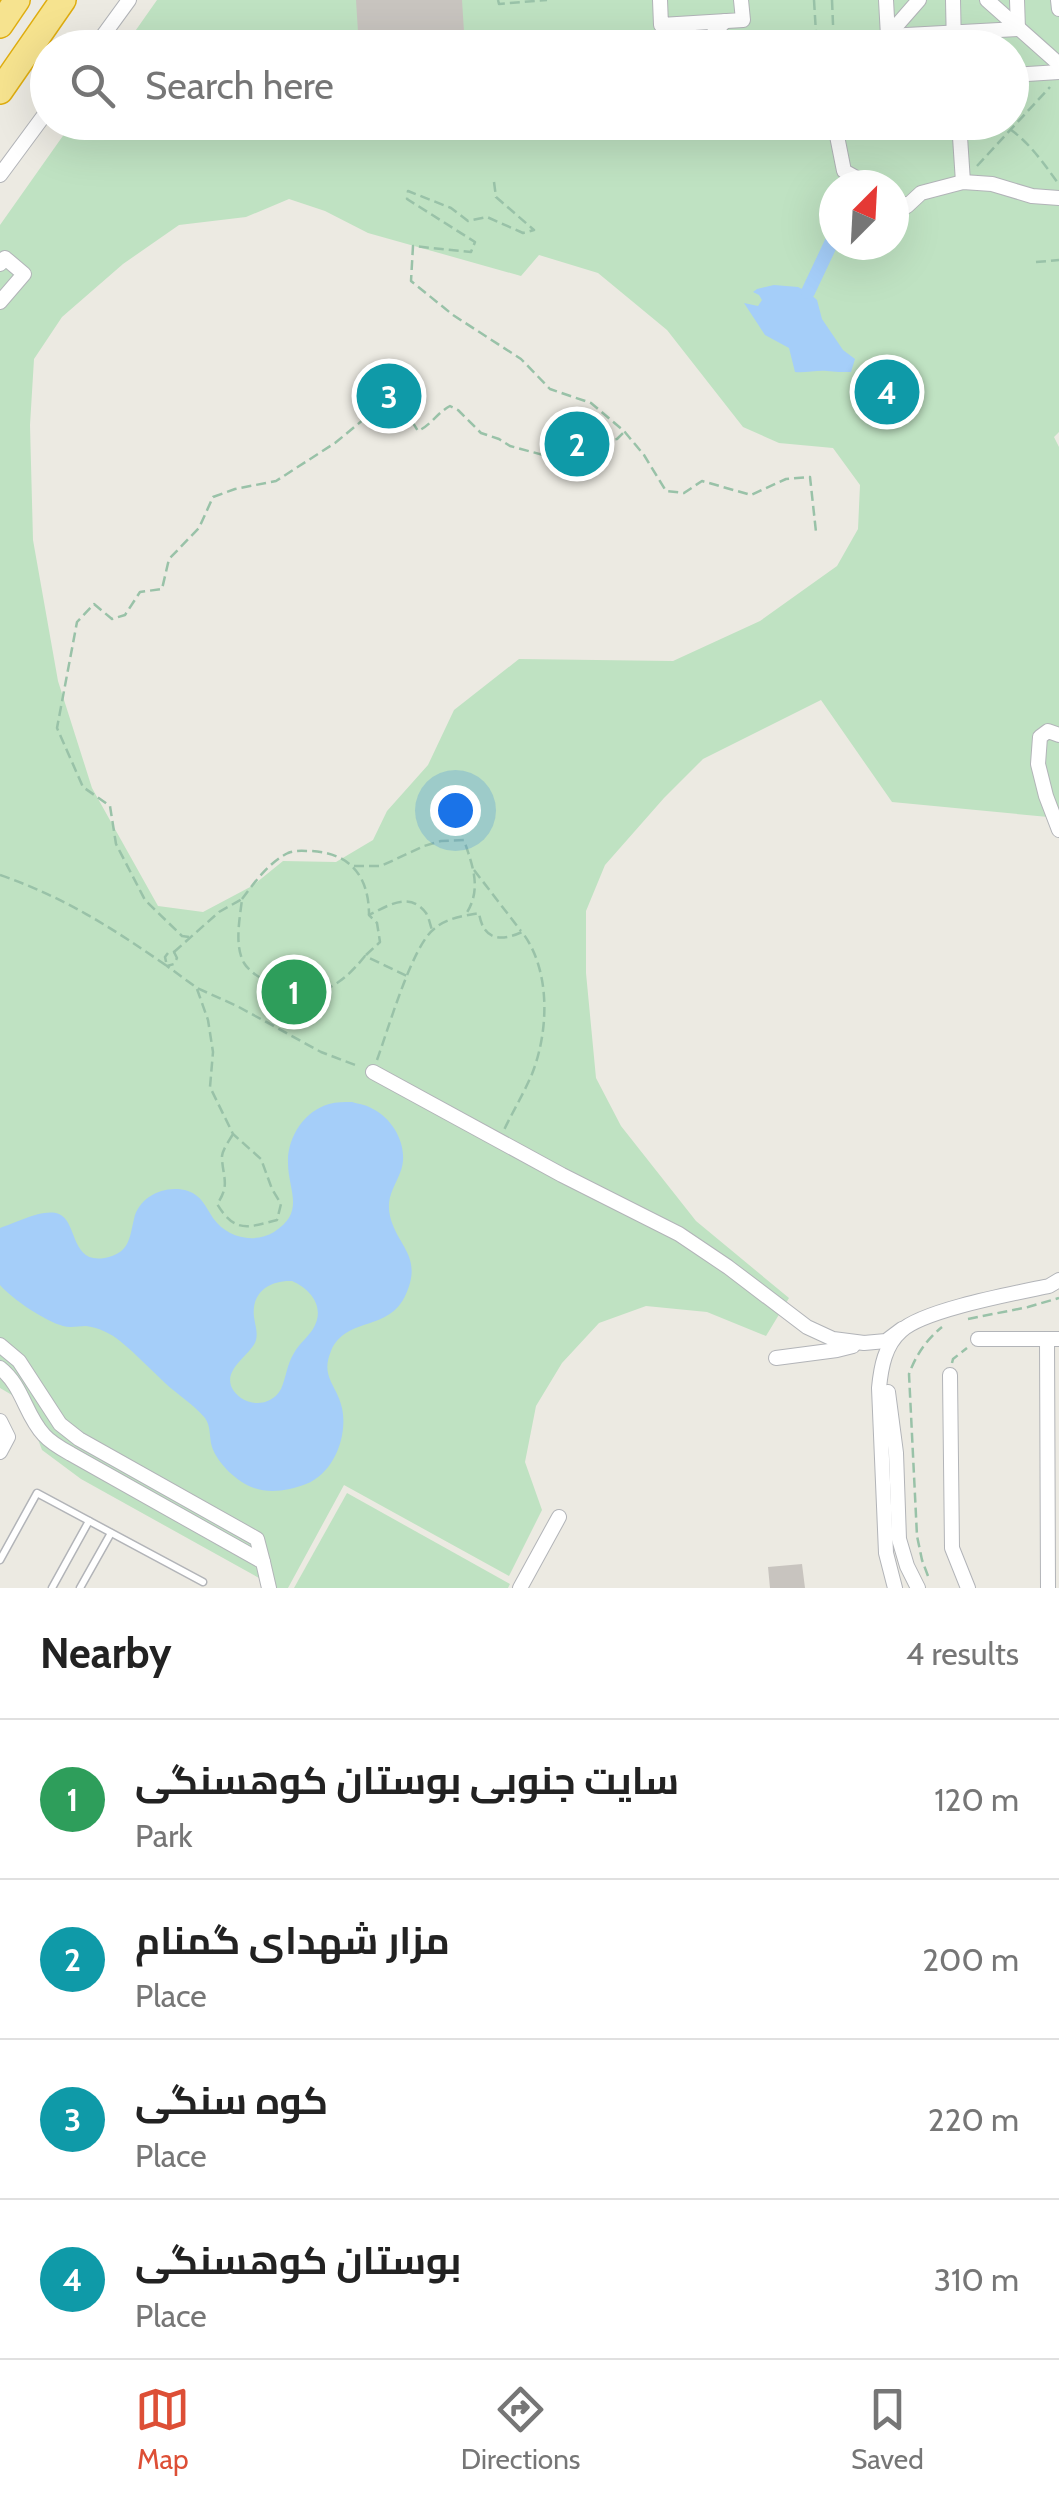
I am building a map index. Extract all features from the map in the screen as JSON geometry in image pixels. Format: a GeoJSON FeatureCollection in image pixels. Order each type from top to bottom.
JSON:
{"type":"FeatureCollection","features":[{"type":"Feature","properties":{"kind":"highway"},"geometry":{"type":"LineString","coordinates":[[0,25],[17,0]]}},
{"type":"Feature","properties":{"kind":"highway"},"geometry":{"type":"LineString","coordinates":[[42,30],[63,0]]}},
{"type":"Feature","properties":{"kind":"highway"},"geometry":{"type":"LineString","coordinates":[[0,91],[30,48]]}},
{"type":"Feature","properties":{"kind":"street"},"geometry":{"type":"LineString","coordinates":[[107,30],[129,0]]}},
{"type":"Feature","properties":{"kind":"street"},"geometry":{"type":"LineString","coordinates":[[884,30],[886,0]]}},
{"type":"Feature","properties":{"kind":"street"},"geometry":{"type":"LineString","coordinates":[[893,30],[919,0]]}},
{"type":"Feature","properties":{"kind":"street"},"geometry":{"type":"LineString","coordinates":[[953,0],[954,30]]}},
{"type":"Feature","properties":{"kind":"street"},"geometry":{"type":"LineString","coordinates":[[986,0],[1020,30]]}},
{"type":"Feature","properties":{"kind":"street"},"geometry":{"type":"LineString","coordinates":[[1016,0],[1018,28]]}},
{"type":"Feature","properties":{"kind":"street"},"geometry":{"type":"LineString","coordinates":[[1058,0],[1059,9]]}},
{"type":"Feature","properties":{"kind":"street"},"geometry":{"type":"LineString","coordinates":[[657,4],[661,25],[742,20],[742,1]]}},
{"type":"Feature","properties":{"kind":"street"},"geometry":{"type":"LineString","coordinates":[[717,30],[725,21]]}},
{"type":"Feature","properties":{"kind":"street"},"geometry":{"type":"LineString","coordinates":[[678,24],[685,30]]}},
{"type":"Feature","properties":{"kind":"street"},"geometry":{"type":"LineString","coordinates":[[1007,30],[1018,28]]}},
{"type":"Feature","properties":{"kind":"street"},"geometry":{"type":"LineString","coordinates":[[1029,38],[1059,64]]}},
{"type":"Feature","properties":{"kind":"street"},"geometry":{"type":"LineString","coordinates":[[1029,75],[1059,75]]}},
{"type":"Feature","properties":{"kind":"street"},"geometry":{"type":"LineString","coordinates":[[0,175],[30,134]]}},
{"type":"Feature","properties":{"kind":"street"},"geometry":{"type":"LineString","coordinates":[[838,140],[844,170]]}},
{"type":"Feature","properties":{"kind":"street"},"geometry":{"type":"LineString","coordinates":[[960,140],[963,182]]}},
{"type":"Feature","properties":{"kind":"street"},"geometry":{"type":"LineString","coordinates":[[909,204],[921,193],[963,182],[1059,198]]}},
{"type":"Feature","properties":{"kind":"street"},"geometry":{"type":"LineString","coordinates":[[0,264],[5,258],[24,274],[0,302]]}},
{"type":"Feature","properties":{"kind":"street"},"geometry":{"type":"LineString","coordinates":[[1059,735],[1048,730],[1040,737],[1038,764],[1059,830]]}},
{"type":"Feature","properties":{"kind":"street"},"geometry":{"type":"LineString","coordinates":[[373,1072],[679,1234],[807,1327],[833,1339],[864,1343]]}},
{"type":"Feature","properties":{"kind":"street"},"geometry":{"type":"LineString","coordinates":[[776,1358],[886,1341],[902,1329],[948,1310],[1049,1286],[1059,1280]]}},
{"type":"Feature","properties":{"kind":"street"},"geometry":{"type":"LineString","coordinates":[[896,1588],[886,1553],[879,1388],[885,1354],[902,1329]]}},
{"type":"Feature","properties":{"kind":"street"},"geometry":{"type":"LineString","coordinates":[[902,1329],[886,1372],[896,1452],[899,1539],[918,1588]]}},
{"type":"Feature","properties":{"kind":"street"},"geometry":{"type":"LineString","coordinates":[[978,1339],[1053,1339],[1048,1588]]}},
{"type":"Feature","properties":{"kind":"street"},"geometry":{"type":"LineString","coordinates":[[0,1345],[19,1361],[60,1424],[79,1439],[256,1538],[269,1588]]}},
{"type":"Feature","properties":{"kind":"street"},"geometry":{"type":"LineString","coordinates":[[0,1368],[20,1390],[31,1417],[46,1438],[263,1562]]}},
{"type":"Feature","properties":{"kind":"street"},"geometry":{"type":"LineString","coordinates":[[950,1375],[952,1548],[968,1588]]}},
{"type":"Feature","properties":{"kind":"street"},"geometry":{"type":"LineString","coordinates":[[0,1421],[8,1437],[0,1452]]}},
{"type":"Feature","properties":{"kind":"street"},"geometry":{"type":"LineString","coordinates":[[520,1588],[559,1517]]}},
{"type":"Feature","properties":{"kind":"lane"},"geometry":{"type":"LineString","coordinates":[[0,1560],[37,1494],[203,1582]]}},
{"type":"Feature","properties":{"kind":"lane"},"geometry":{"type":"LineString","coordinates":[[52,1588],[90,1521]]}},
{"type":"Feature","properties":{"kind":"lane"},"geometry":{"type":"LineString","coordinates":[[80,1588],[111,1533]]}},
{"type":"Feature","properties":{"kind":"path"},"geometry":{"type":"LineString","coordinates":[[498,0],[499,4],[548,0]]}},
{"type":"Feature","properties":{"kind":"path"},"geometry":{"type":"LineString","coordinates":[[814,0],[817,30]]}},
{"type":"Feature","properties":{"kind":"path"},"geometry":{"type":"LineString","coordinates":[[832,0],[833,30]]}},
{"type":"Feature","properties":{"kind":"path"},"geometry":{"type":"LineString","coordinates":[[1029,108],[1059,75]]}},
{"type":"Feature","properties":{"kind":"path"},"geometry":{"type":"LineString","coordinates":[[963,182],[1000,140]]}},
{"type":"Feature","properties":{"kind":"path"},"geometry":{"type":"LineString","coordinates":[[1023,140],[1059,184]]}},
{"type":"Feature","properties":{"kind":"path"},"geometry":{"type":"LineString","coordinates":[[494,182],[496,196],[534,230],[523,234],[486,217],[468,221],[451,208],[408,191],[408,199],[475,242],[471,252],[414,246],[411,281],[520,359],[550,390],[591,404],[624,432],[666,490],[684,493],[702,481],[751,495],[786,479],[810,478],[816,532]]}},
{"type":"Feature","properties":{"kind":"path"},"geometry":{"type":"LineString","coordinates":[[1036,262],[1059,260]]}},
{"type":"Feature","properties":{"kind":"path"},"geometry":{"type":"LineString","coordinates":[[189,937],[182,936],[145,900],[116,844],[110,806],[83,787],[57,728],[77,622],[94,604],[112,619],[125,615],[140,592],[162,589],[168,559],[199,528],[213,497],[276,482],[386,401],[398,399],[418,431],[450,406],[480,433],[510,446],[566,458]]}},
{"type":"Feature","properties":{"kind":"path"},"geometry":{"type":"LineString","coordinates":[[584,464],[594,460],[605,440],[617,440],[624,432]]}},
{"type":"Feature","properties":{"kind":"path"},"geometry":{"type":"LineString","coordinates":[[167,966],[168,953],[219,912],[242,900],[270,865],[291,851],[318,852],[354,866],[381,866],[424,846],[464,840],[476,886],[473,903],[465,916]]}},
{"type":"Feature","properties":{"kind":"path"},"geometry":{"type":"LineString","coordinates":[[242,900],[239,946],[244,963],[271,984],[312,994],[346,977],[380,942],[378,923],[369,915],[369,898],[354,866]]}},
{"type":"Feature","properties":{"kind":"path"},"geometry":{"type":"LineString","coordinates":[[473,869],[531,944],[538,961],[544,1004],[532,1074],[498,1140]]}},
{"type":"Feature","properties":{"kind":"path"},"geometry":{"type":"LineString","coordinates":[[0,875],[71,904],[196,988],[238,1006],[321,1052],[373,1072],[408,976],[424,938],[432,930],[479,913],[484,930],[491,936],[510,938],[522,932]]}},
{"type":"Feature","properties":{"kind":"path"},"geometry":{"type":"LineString","coordinates":[[369,915],[394,902],[411,902],[427,913],[432,930]]}},
{"type":"Feature","properties":{"kind":"path"},"geometry":{"type":"LineString","coordinates":[[167,966],[177,958],[174,952]]}},
{"type":"Feature","properties":{"kind":"path"},"geometry":{"type":"LineString","coordinates":[[366,956],[408,976]]}},
{"type":"Feature","properties":{"kind":"path"},"geometry":{"type":"LineString","coordinates":[[196,988],[208,1020],[213,1052],[210,1088],[233,1134],[261,1159],[281,1204],[277,1220],[241,1227],[226,1220],[217,1204],[223,1196],[226,1174],[222,1153],[233,1134]]}},
{"type":"Feature","properties":{"kind":"path"},"geometry":{"type":"LineString","coordinates":[[950,1375],[953,1360],[978,1339]]}},
{"type":"Feature","properties":{"kind":"green space"},"geometry":{"type":"Polygon","coordinates":[[[157,0],[1059,0],[1059,432],[1054,437],[1059,447],[1059,818],[892,802],[821,700],[703,759],[605,865],[586,911],[586,973],[596,1078],[621,1126],[696,1221],[789,1298],[766,1336],[707,1312],[646,1306],[599,1323],[562,1363],[536,1406],[525,1462],[542,1510],[509,1576],[344,1485],[288,1588],[277,1588],[81,1479],[42,1450],[24,1402],[0,1388],[0,225],[60,140],[1029,140],[1029,30],[136,30],[157,0]],[[289,199],[246,217],[179,225],[123,264],[62,317],[34,359],[30,425],[33,540],[58,681],[92,788],[158,906],[203,912],[252,886],[283,861],[336,862],[373,840],[387,811],[428,765],[454,710],[519,659],[673,661],[760,621],[837,566],[858,529],[860,485],[833,448],[779,443],[743,427],[667,330],[598,273],[539,255],[521,276],[368,233],[325,211],[289,199]]]}},
{"type":"Feature","properties":{"kind":"green space"},"geometry":{"type":"Polygon","coordinates":[[[347,1493],[510,1584],[508,1588],[294,1588],[347,1493]]]}},
{"type":"Feature","properties":{"kind":"water"},"geometry":{"type":"Polygon","coordinates":[[[774,285],[798,287],[817,300],[822,319],[843,350],[855,359],[851,372],[795,372],[789,348],[765,335],[744,303],[758,306],[762,300],[753,292],[774,285]]]}},
{"type":"Feature","properties":{"kind":"water"},"geometry":{"type":"Polygon","coordinates":[[[349,1102],[381,1114],[394,1128],[402,1146],[403,1164],[391,1193],[389,1210],[410,1261],[410,1281],[399,1306],[379,1320],[347,1332],[331,1351],[327,1368],[340,1400],[343,1430],[331,1463],[306,1484],[260,1490],[229,1472],[215,1453],[205,1418],[117,1338],[90,1327],[56,1323],[5,1291],[0,1285],[0,1228],[38,1214],[59,1214],[88,1256],[112,1256],[126,1246],[137,1211],[147,1198],[180,1189],[197,1196],[219,1225],[233,1234],[266,1236],[290,1217],[293,1200],[288,1154],[299,1127],[320,1108],[349,1102]],[[276,1283],[259,1294],[254,1308],[256,1340],[230,1381],[246,1401],[263,1402],[278,1394],[292,1357],[317,1321],[314,1300],[299,1284],[276,1283]]]}},
{"type":"Feature","properties":{"kind":"building"},"geometry":{"type":"Polygon","coordinates":[[[356,0],[462,0],[464,30],[358,30],[356,0]]]}},
{"type":"Feature","properties":{"kind":"building"},"geometry":{"type":"Polygon","coordinates":[[[802,1564],[805,1588],[770,1588],[768,1567],[802,1564]]]}},
{"type":"Feature","properties":{"kind":"waterway"},"geometry":{"type":"LineString","coordinates":[[808,292],[823,260]]}},
{"type":"Feature","properties":{"kind":"place","name":"بوستان کوهسنگی"},"geometry":{"type":"Point","coordinates":[887,392]}},
{"type":"Feature","properties":{"kind":"place","name":"کوه سنگی"},"geometry":{"type":"Point","coordinates":[389,396]}},
{"type":"Feature","properties":{"kind":"place","name":"مزار شهدای گمنام"},"geometry":{"type":"Point","coordinates":[577,444]}},
{"type":"Feature","properties":{"kind":"place","name":"سایت جنوبی بوستان کوهسنگی"},"geometry":{"type":"Point","coordinates":[294,992]}}]}
